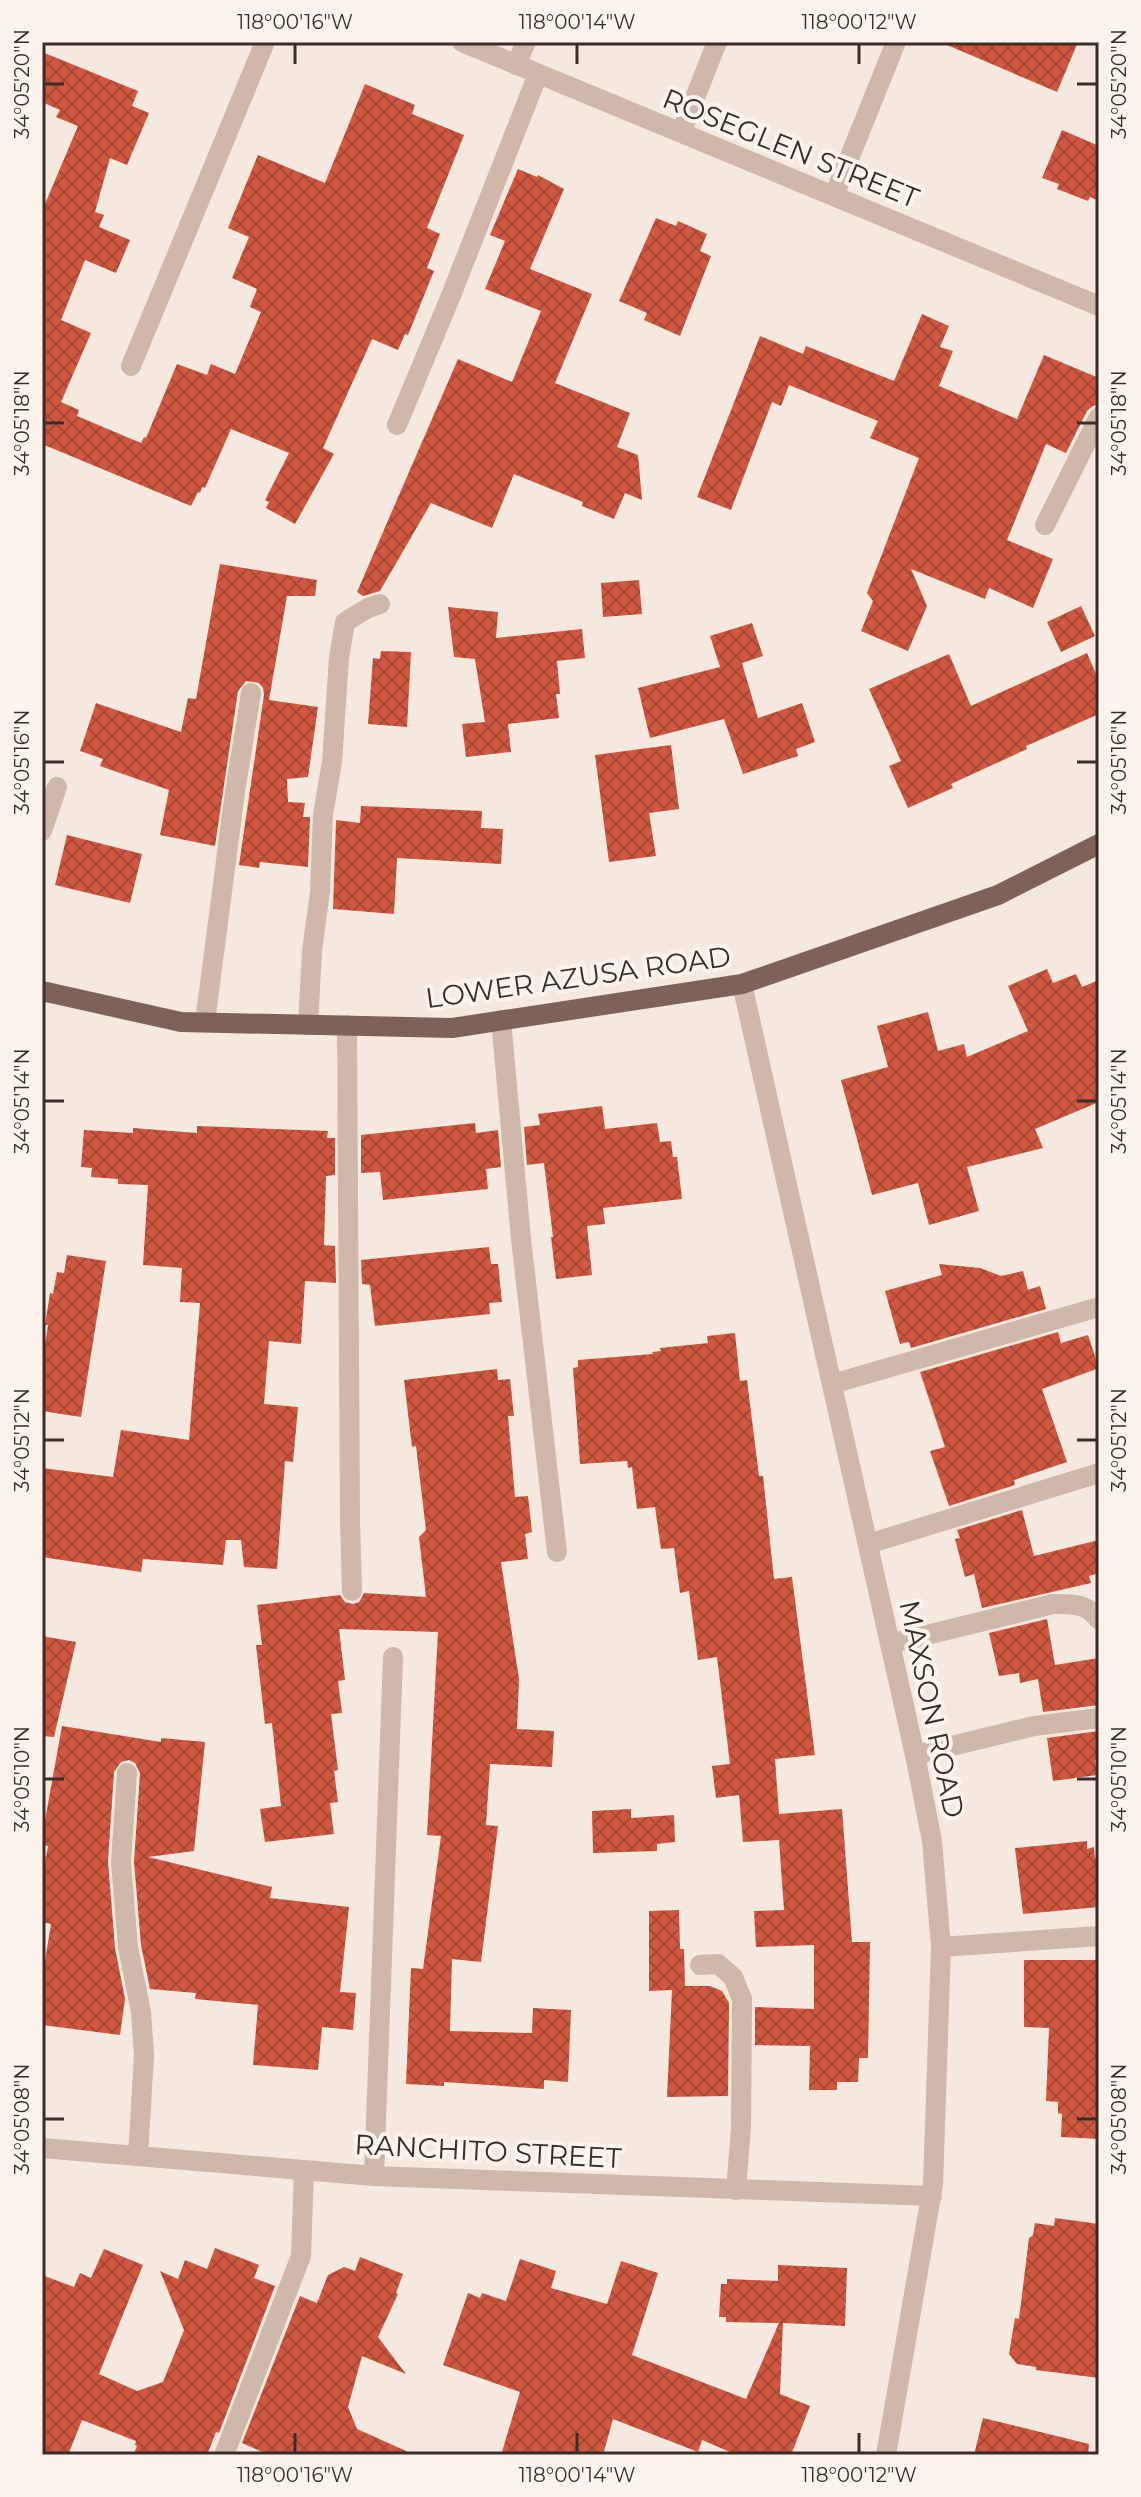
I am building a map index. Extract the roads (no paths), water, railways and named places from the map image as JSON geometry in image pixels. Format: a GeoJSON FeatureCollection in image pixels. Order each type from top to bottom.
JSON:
{"type":"FeatureCollection","features":[{"type":"Feature","properties":{"kind":"main road","name":"LOWER AZUSA ROAD"},"geometry":{"type":"LineString","coordinates":[[42,991],[181,1022],[452,1028],[742,984],[998,895],[1099,844]]}},
{"type":"Feature","properties":{"kind":"street"},"geometry":{"type":"LineString","coordinates":[[131,366],[265,42]]}},
{"type":"Feature","properties":{"kind":"street","name":"ROSEGLEN STREET"},"geometry":{"type":"LineString","coordinates":[[462,42],[1099,306]]}},
{"type":"Feature","properties":{"kind":"street"},"geometry":{"type":"LineString","coordinates":[[516,65],[526,42]]}},
{"type":"Feature","properties":{"kind":"street"},"geometry":{"type":"LineString","coordinates":[[681,133],[717,42]]}},
{"type":"Feature","properties":{"kind":"street"},"geometry":{"type":"LineString","coordinates":[[834,196],[896,42]]}},
{"type":"Feature","properties":{"kind":"street"},"geometry":{"type":"LineString","coordinates":[[397,425],[538,74]]}},
{"type":"Feature","properties":{"kind":"street"},"geometry":{"type":"LineString","coordinates":[[1045,525],[1099,417]]}},
{"type":"Feature","properties":{"kind":"street"},"geometry":{"type":"LineString","coordinates":[[308,1025],[312,951],[320,892],[323,814],[332,762],[339,658],[345,622],[380,604]]}},
{"type":"Feature","properties":{"kind":"street"},"geometry":{"type":"LineString","coordinates":[[205,1022],[251,693]]}},
{"type":"Feature","properties":{"kind":"street"},"geometry":{"type":"LineString","coordinates":[[42,831],[57,787]]}},
{"type":"Feature","properties":{"kind":"street","name":"MAXSON ROAD"},"geometry":{"type":"LineString","coordinates":[[742,984],[932,1841],[941,1947],[932,2196],[886,2455]]}},
{"type":"Feature","properties":{"kind":"street"},"geometry":{"type":"LineString","coordinates":[[501,1020],[521,1239],[557,1552]]}},
{"type":"Feature","properties":{"kind":"street"},"geometry":{"type":"LineString","coordinates":[[347,1025],[352,1591]]}},
{"type":"Feature","properties":{"kind":"street"},"geometry":{"type":"LineString","coordinates":[[832,1384],[1099,1307]]}},
{"type":"Feature","properties":{"kind":"street"},"geometry":{"type":"LineString","coordinates":[[868,1544],[1099,1473]]}},
{"type":"Feature","properties":{"kind":"street"},"geometry":{"type":"LineString","coordinates":[[890,1644],[1053,1604],[1080,1604],[1099,1620]]}},
{"type":"Feature","properties":{"kind":"street"},"geometry":{"type":"LineString","coordinates":[[374,2176],[393,1657]]}},
{"type":"Feature","properties":{"kind":"street"},"geometry":{"type":"LineString","coordinates":[[915,1755],[1034,1726],[1099,1718]]}},
{"type":"Feature","properties":{"kind":"street"},"geometry":{"type":"LineString","coordinates":[[127,1773],[121,1862],[128,1947],[141,2012],[144,2055],[138,2156]]}},
{"type":"Feature","properties":{"kind":"street"},"geometry":{"type":"LineString","coordinates":[[941,1947],[1099,1936]]}},
{"type":"Feature","properties":{"kind":"street"},"geometry":{"type":"LineString","coordinates":[[700,1965],[718,1964],[733,1977],[742,1999],[741,2128],[736,2190]]}},
{"type":"Feature","properties":{"kind":"street","name":"RANCHITO STREET"},"geometry":{"type":"LineString","coordinates":[[42,2148],[374,2176],[932,2196]]}},
{"type":"Feature","properties":{"kind":"street"},"geometry":{"type":"LineString","coordinates":[[224,2455],[301,2256],[304,2170]]}}]}
